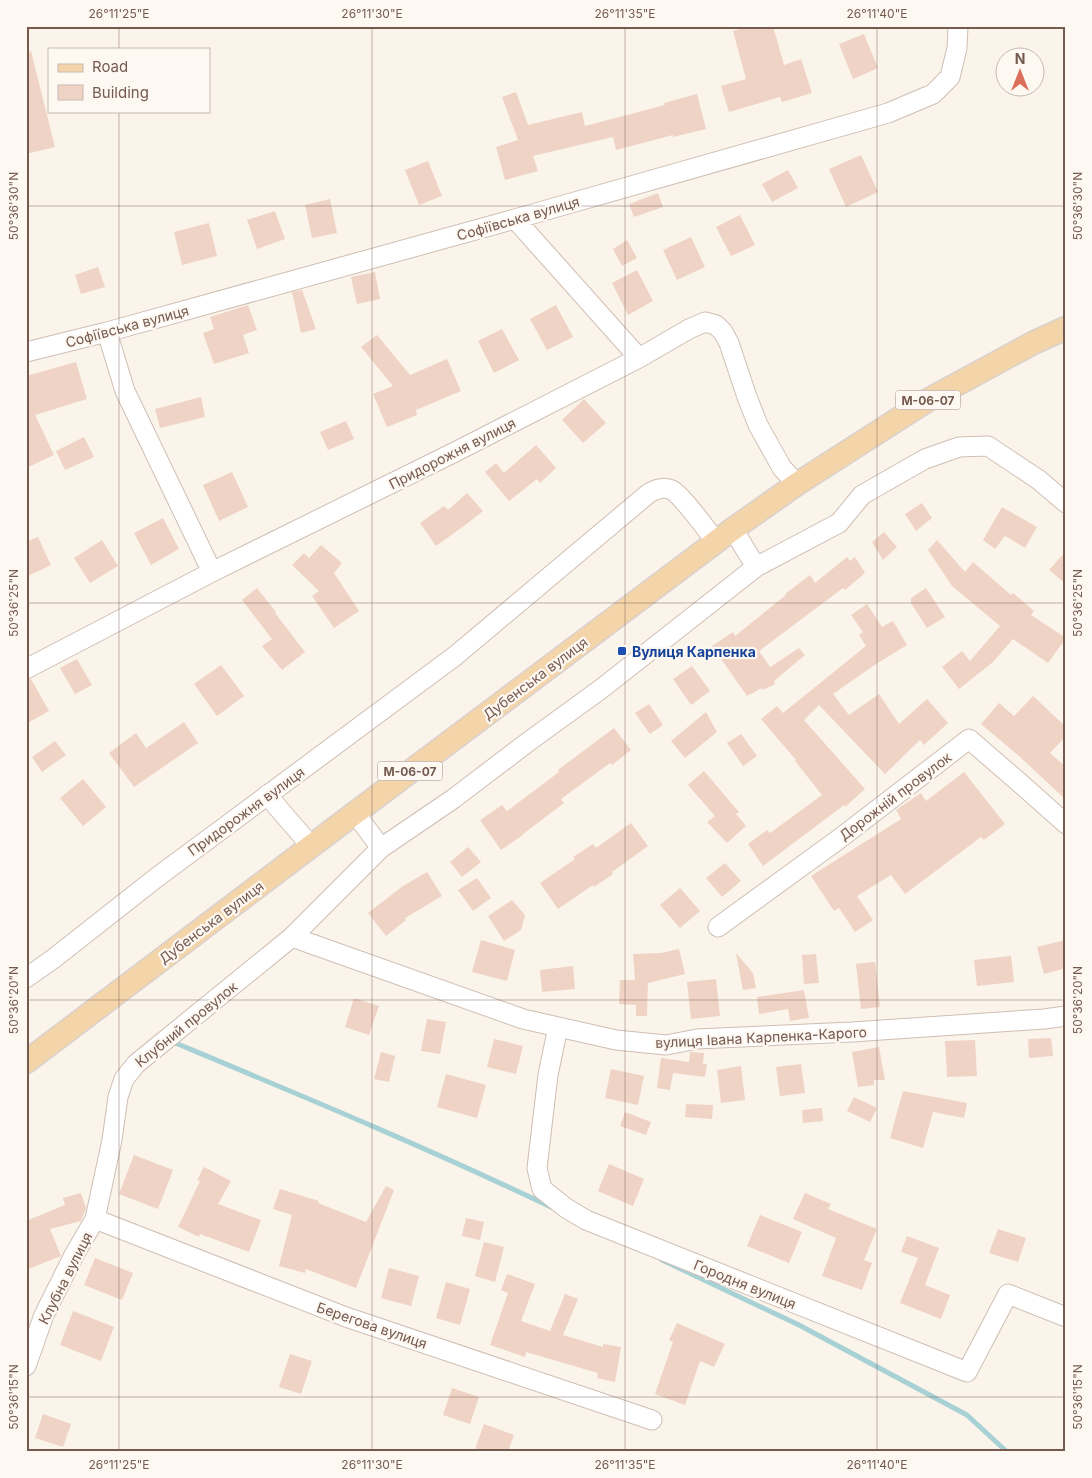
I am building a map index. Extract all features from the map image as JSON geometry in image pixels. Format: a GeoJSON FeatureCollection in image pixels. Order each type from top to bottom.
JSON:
{"type":"FeatureCollection","features":[{"type":"Feature","properties":{"kind":"main road","name":"Дубенська вулиця"},"geometry":{"type":"LineString","coordinates":[[26,1062],[725,535],[797,484],[928,400],[1033,343],[1066,328]]}},
{"type":"Feature","properties":{"kind":"street","name":"Софіївська вулиця"},"geometry":{"type":"LineString","coordinates":[[26,352],[107,332],[515,219],[888,112],[934,94],[950,76],[956,48],[958,26]]}},
{"type":"Feature","properties":{"kind":"street"},"geometry":{"type":"LineString","coordinates":[[515,219],[639,358]]}},
{"type":"Feature","properties":{"kind":"street","name":"Придорожня вулиця"},"geometry":{"type":"LineString","coordinates":[[26,669],[212,572],[447,456],[639,358],[689,329],[705,322],[716,325],[729,343],[747,397],[765,439],[782,468],[797,484]]}},
{"type":"Feature","properties":{"kind":"street"},"geometry":{"type":"LineString","coordinates":[[107,332],[125,391],[212,572]]}},
{"type":"Feature","properties":{"kind":"street","name":"Клубний провулок"},"geometry":{"type":"LineString","coordinates":[[95,1219],[112,1140],[118,1097],[124,1079],[136,1064],[292,937],[381,848],[453,799],[601,690],[756,567],[839,523],[862,495],[925,460],[959,447],[988,446],[1039,480],[1066,503]]}},
{"type":"Feature","properties":{"kind":"street","name":"Придорожня вулиця"},"geometry":{"type":"LineString","coordinates":[[26,978],[156,878],[455,656],[656,489],[662,488],[673,491],[686,504],[725,535],[756,567]]}},
{"type":"Feature","properties":{"kind":"street","name":"Дорожній провулок"},"geometry":{"type":"LineString","coordinates":[[718,927],[839,839],[968,740],[1066,824]]}},
{"type":"Feature","properties":{"kind":"street"},"geometry":{"type":"LineString","coordinates":[[267,795],[311,846]]}},
{"type":"Feature","properties":{"kind":"street"},"geometry":{"type":"LineString","coordinates":[[355,813],[381,848]]}},
{"type":"Feature","properties":{"kind":"street","name":"вулиця Івана Карпенка-Карого"},"geometry":{"type":"LineString","coordinates":[[292,937],[523,1019],[616,1040],[666,1045],[696,1039],[852,1032],[1066,1016]]}},
{"type":"Feature","properties":{"kind":"street","name":"Городня вулиця"},"geometry":{"type":"LineString","coordinates":[[558,1027],[548,1075],[537,1168],[542,1189],[566,1208],[586,1220],[968,1372],[1008,1294],[1066,1317]]}},
{"type":"Feature","properties":{"kind":"street","name":"Клубна вулиця"},"geometry":{"type":"LineString","coordinates":[[26,1366],[44,1315],[74,1255],[95,1219]]}},
{"type":"Feature","properties":{"kind":"street","name":"Берегова вулиця"},"geometry":{"type":"LineString","coordinates":[[95,1219],[346,1317],[652,1420]]}},
{"type":"Feature","properties":{"kind":"building"},"geometry":{"type":"Polygon","coordinates":[[[751,26],[773,26],[784,65],[801,59],[812,93],[782,102],[780,97],[729,112],[721,86],[746,79],[733,31],[751,26]]]}},
{"type":"Feature","properties":{"kind":"building"},"geometry":{"type":"Polygon","coordinates":[[[864,34],[878,68],[853,79],[839,44],[864,34]]]}},
{"type":"Feature","properties":{"kind":"building"},"geometry":{"type":"Polygon","coordinates":[[[31,51],[55,147],[26,154],[26,52],[31,51]]]}},
{"type":"Feature","properties":{"kind":"building"},"geometry":{"type":"Polygon","coordinates":[[[516,92],[528,125],[582,112],[585,126],[665,105],[664,103],[697,94],[706,129],[673,137],[673,135],[616,150],[613,137],[533,156],[538,171],[505,180],[496,147],[518,140],[502,97],[516,92]]]}},
{"type":"Feature","properties":{"kind":"building"},"geometry":{"type":"Polygon","coordinates":[[[861,155],[878,192],[846,207],[829,169],[861,155]]]}},
{"type":"Feature","properties":{"kind":"building"},"geometry":{"type":"Polygon","coordinates":[[[428,161],[442,196],[419,205],[405,170],[428,161]]]}},
{"type":"Feature","properties":{"kind":"building"},"geometry":{"type":"Polygon","coordinates":[[[788,170],[798,188],[772,202],[762,184],[788,170]]]}},
{"type":"Feature","properties":{"kind":"building"},"geometry":{"type":"Polygon","coordinates":[[[658,193],[663,207],[634,217],[629,204],[658,193]]]}},
{"type":"Feature","properties":{"kind":"building"},"geometry":{"type":"Polygon","coordinates":[[[330,199],[337,233],[312,238],[305,205],[330,199]]]}},
{"type":"Feature","properties":{"kind":"building"},"geometry":{"type":"Polygon","coordinates":[[[275,211],[285,239],[257,249],[247,220],[275,211]]]}},
{"type":"Feature","properties":{"kind":"building"},"geometry":{"type":"Polygon","coordinates":[[[740,215],[755,245],[731,256],[716,227],[740,215]]]}},
{"type":"Feature","properties":{"kind":"building"},"geometry":{"type":"Polygon","coordinates":[[[209,223],[217,256],[182,265],[174,232],[209,223]]]}},
{"type":"Feature","properties":{"kind":"building"},"geometry":{"type":"Polygon","coordinates":[[[691,237],[705,267],[677,280],[663,250],[691,237]]]}},
{"type":"Feature","properties":{"kind":"building"},"geometry":{"type":"Polygon","coordinates":[[[627,240],[637,258],[622,266],[613,249],[627,240]]]}},
{"type":"Feature","properties":{"kind":"building"},"geometry":{"type":"Polygon","coordinates":[[[98,267],[105,287],[81,294],[75,275],[98,267]]]}},
{"type":"Feature","properties":{"kind":"building"},"geometry":{"type":"Polygon","coordinates":[[[637,270],[653,301],[628,315],[612,283],[637,270]]]}},
{"type":"Feature","properties":{"kind":"building"},"geometry":{"type":"Polygon","coordinates":[[[375,272],[380,299],[357,304],[351,277],[375,272]]]}},
{"type":"Feature","properties":{"kind":"building"},"geometry":{"type":"Polygon","coordinates":[[[302,290],[316,329],[301,333],[292,292],[302,290]]]}},
{"type":"Feature","properties":{"kind":"building"},"geometry":{"type":"Polygon","coordinates":[[[248,305],[257,330],[243,335],[249,353],[214,364],[203,333],[214,329],[210,317],[248,305]]]}},
{"type":"Feature","properties":{"kind":"building"},"geometry":{"type":"Polygon","coordinates":[[[556,305],[573,337],[547,350],[530,319],[556,305]]]}},
{"type":"Feature","properties":{"kind":"building"},"geometry":{"type":"Polygon","coordinates":[[[502,329],[519,360],[494,373],[478,341],[502,329]]]}},
{"type":"Feature","properties":{"kind":"building"},"geometry":{"type":"Polygon","coordinates":[[[377,335],[410,375],[447,359],[461,391],[416,410],[417,415],[387,427],[373,394],[393,386],[361,347],[377,335]]]}},
{"type":"Feature","properties":{"kind":"building"},"geometry":{"type":"Polygon","coordinates":[[[76,362],[87,399],[35,415],[54,455],[26,468],[26,376],[76,362]]]}},
{"type":"Feature","properties":{"kind":"building"},"geometry":{"type":"Polygon","coordinates":[[[201,397],[205,417],[160,428],[155,409],[201,397]]]}},
{"type":"Feature","properties":{"kind":"building"},"geometry":{"type":"Polygon","coordinates":[[[584,399],[606,423],[583,443],[562,420],[584,399]]]}},
{"type":"Feature","properties":{"kind":"building"},"geometry":{"type":"Polygon","coordinates":[[[346,421],[354,439],[328,450],[320,432],[346,421]]]}},
{"type":"Feature","properties":{"kind":"building"},"geometry":{"type":"Polygon","coordinates":[[[84,437],[94,457],[65,470],[56,451],[84,437]]]}},
{"type":"Feature","properties":{"kind":"building"},"geometry":{"type":"Polygon","coordinates":[[[536,445],[556,468],[540,483],[537,479],[509,501],[485,472],[496,463],[504,473],[536,445]]]}},
{"type":"Feature","properties":{"kind":"building"},"geometry":{"type":"Polygon","coordinates":[[[232,472],[248,507],[219,521],[203,485],[232,472]]]}},
{"type":"Feature","properties":{"kind":"building"},"geometry":{"type":"Polygon","coordinates":[[[467,493],[483,511],[436,546],[420,523],[444,506],[448,510],[467,493]]]}},
{"type":"Feature","properties":{"kind":"building"},"geometry":{"type":"Polygon","coordinates":[[[922,503],[932,518],[916,531],[905,514],[922,503]]]}},
{"type":"Feature","properties":{"kind":"building"},"geometry":{"type":"Polygon","coordinates":[[[1002,507],[1037,527],[1025,548],[1005,536],[995,549],[983,540],[1002,507]]]}},
{"type":"Feature","properties":{"kind":"building"},"geometry":{"type":"Polygon","coordinates":[[[163,518],[179,549],[151,565],[134,533],[163,518]]]}},
{"type":"Feature","properties":{"kind":"building"},"geometry":{"type":"Polygon","coordinates":[[[884,532],[897,547],[883,560],[872,542],[884,532]]]}},
{"type":"Feature","properties":{"kind":"building"},"geometry":{"type":"Polygon","coordinates":[[[38,537],[51,565],[26,577],[26,542],[38,537]]]}},
{"type":"Feature","properties":{"kind":"building"},"geometry":{"type":"Polygon","coordinates":[[[102,540],[118,566],[90,583],[74,558],[102,540]]]}},
{"type":"Feature","properties":{"kind":"building"},"geometry":{"type":"Polygon","coordinates":[[[937,540],[965,572],[973,562],[1011,595],[1013,593],[1034,611],[1031,615],[1066,638],[1048,663],[1013,639],[993,662],[959,689],[942,667],[962,651],[970,661],[1000,626],[952,586],[928,550],[937,540]]]}},
{"type":"Feature","properties":{"kind":"building"},"geometry":{"type":"Polygon","coordinates":[[[321,545],[342,563],[334,573],[359,611],[334,628],[312,596],[319,591],[292,565],[304,553],[309,558],[321,545]]]}},
{"type":"Feature","properties":{"kind":"building"},"geometry":{"type":"Polygon","coordinates":[[[1066,551],[1066,584],[1049,570],[1066,551]]]}},
{"type":"Feature","properties":{"kind":"building"},"geometry":{"type":"Polygon","coordinates":[[[847,557],[850,561],[855,557],[865,573],[845,590],[843,588],[759,651],[770,667],[799,648],[805,655],[774,681],[775,684],[747,696],[712,646],[733,632],[735,636],[810,575],[815,583],[847,557]]]}},
{"type":"Feature","properties":{"kind":"building"},"geometry":{"type":"Polygon","coordinates":[[[257,588],[305,652],[282,670],[262,646],[272,639],[242,600],[257,588]]]}},
{"type":"Feature","properties":{"kind":"building"},"geometry":{"type":"Polygon","coordinates":[[[926,588],[945,617],[927,628],[911,603],[911,598],[926,588]]]}},
{"type":"Feature","properties":{"kind":"building"},"geometry":{"type":"Polygon","coordinates":[[[867,604],[882,627],[893,621],[907,645],[833,694],[849,715],[879,694],[899,724],[927,699],[948,723],[924,745],[920,740],[885,774],[819,705],[804,720],[865,789],[845,807],[844,805],[763,866],[748,844],[767,830],[770,833],[822,795],[796,760],[761,719],[777,706],[783,713],[866,646],[859,635],[863,632],[851,615],[867,604]]]}},
{"type":"Feature","properties":{"kind":"building"},"geometry":{"type":"Polygon","coordinates":[[[77,659],[92,685],[75,694],[60,668],[77,659]]]}},
{"type":"Feature","properties":{"kind":"building"},"geometry":{"type":"Polygon","coordinates":[[[221,665],[244,696],[217,716],[194,684],[221,665]]]}},
{"type":"Feature","properties":{"kind":"building"},"geometry":{"type":"Polygon","coordinates":[[[692,666],[710,691],[691,705],[673,679],[692,666]]]}},
{"type":"Feature","properties":{"kind":"building"},"geometry":{"type":"Polygon","coordinates":[[[31,679],[49,711],[26,724],[26,680],[31,679]]]}},
{"type":"Feature","properties":{"kind":"building"},"geometry":{"type":"Polygon","coordinates":[[[1033,696],[1066,727],[1066,736],[1050,753],[1066,767],[1066,800],[981,724],[999,703],[1014,716],[1033,696]]]}},
{"type":"Feature","properties":{"kind":"building"},"geometry":{"type":"Polygon","coordinates":[[[649,704],[663,725],[650,734],[635,713],[649,704]]]}},
{"type":"Feature","properties":{"kind":"building"},"geometry":{"type":"Polygon","coordinates":[[[706,712],[717,732],[685,758],[671,741],[706,712]]]}},
{"type":"Feature","properties":{"kind":"building"},"geometry":{"type":"Polygon","coordinates":[[[184,722],[198,743],[134,787],[109,753],[136,733],[146,748],[184,722]]]}},
{"type":"Feature","properties":{"kind":"building"},"geometry":{"type":"Polygon","coordinates":[[[614,728],[631,750],[561,799],[564,803],[501,850],[480,820],[502,805],[507,811],[614,728]]]}},
{"type":"Feature","properties":{"kind":"building"},"geometry":{"type":"Polygon","coordinates":[[[741,734],[757,756],[743,766],[727,743],[741,734]]]}},
{"type":"Feature","properties":{"kind":"building"},"geometry":{"type":"Polygon","coordinates":[[[55,741],[66,755],[42,772],[32,757],[55,741]]]}},
{"type":"Feature","properties":{"kind":"building"},"geometry":{"type":"Polygon","coordinates":[[[704,771],[739,812],[736,814],[746,826],[727,843],[707,822],[715,816],[688,785],[704,771]]]}},
{"type":"Feature","properties":{"kind":"building"},"geometry":{"type":"Polygon","coordinates":[[[964,772],[1005,824],[984,840],[981,837],[905,894],[891,875],[857,896],[873,920],[855,932],[839,908],[834,911],[811,876],[901,819],[896,810],[921,793],[926,801],[964,772]]]}},
{"type":"Feature","properties":{"kind":"building"},"geometry":{"type":"Polygon","coordinates":[[[83,779],[106,807],[83,826],[60,798],[83,779]]]}},
{"type":"Feature","properties":{"kind":"building"},"geometry":{"type":"Polygon","coordinates":[[[631,823],[648,846],[612,872],[613,874],[558,909],[540,883],[575,859],[573,857],[593,844],[596,848],[631,823]]]}},
{"type":"Feature","properties":{"kind":"building"},"geometry":{"type":"Polygon","coordinates":[[[468,847],[481,862],[462,877],[450,862],[468,847]]]}},
{"type":"Feature","properties":{"kind":"building"},"geometry":{"type":"Polygon","coordinates":[[[725,863],[741,881],[722,897],[706,878],[725,863]]]}},
{"type":"Feature","properties":{"kind":"building"},"geometry":{"type":"Polygon","coordinates":[[[427,872],[442,896],[405,918],[406,920],[386,936],[368,913],[403,886],[427,872]]]}},
{"type":"Feature","properties":{"kind":"building"},"geometry":{"type":"Polygon","coordinates":[[[477,878],[491,898],[473,911],[458,890],[477,878]]]}},
{"type":"Feature","properties":{"kind":"building"},"geometry":{"type":"Polygon","coordinates":[[[680,888],[700,911],[680,928],[660,905],[680,888]]]}},
{"type":"Feature","properties":{"kind":"building"},"geometry":{"type":"Polygon","coordinates":[[[512,900],[525,915],[521,930],[504,941],[488,916],[512,900]]]}},
{"type":"Feature","properties":{"kind":"building"},"geometry":{"type":"Polygon","coordinates":[[[481,940],[515,950],[507,981],[472,972],[481,940]]]}},
{"type":"Feature","properties":{"kind":"building"},"geometry":{"type":"Polygon","coordinates":[[[1066,940],[1066,968],[1044,974],[1037,947],[1066,940]]]}},
{"type":"Feature","properties":{"kind":"building"},"geometry":{"type":"Polygon","coordinates":[[[679,949],[685,974],[648,983],[647,1016],[636,1016],[636,1005],[619,1004],[620,980],[635,980],[633,954],[661,953],[679,949]]]}},
{"type":"Feature","properties":{"kind":"building"},"geometry":{"type":"Polygon","coordinates":[[[736,953],[753,973],[756,988],[743,990],[736,953]]]}},
{"type":"Feature","properties":{"kind":"building"},"geometry":{"type":"Polygon","coordinates":[[[816,954],[819,983],[804,984],[802,955],[816,954]]]}},
{"type":"Feature","properties":{"kind":"building"},"geometry":{"type":"Polygon","coordinates":[[[1011,956],[1014,982],[977,986],[974,960],[1011,956]]]}},
{"type":"Feature","properties":{"kind":"building"},"geometry":{"type":"Polygon","coordinates":[[[875,962],[880,1007],[861,1009],[856,964],[875,962]]]}},
{"type":"Feature","properties":{"kind":"building"},"geometry":{"type":"Polygon","coordinates":[[[573,966],[575,989],[542,992],[540,970],[573,966]]]}},
{"type":"Feature","properties":{"kind":"building"},"geometry":{"type":"Polygon","coordinates":[[[716,979],[720,1016],[691,1019],[687,982],[716,979]]]}},
{"type":"Feature","properties":{"kind":"building"},"geometry":{"type":"Polygon","coordinates":[[[804,990],[809,1018],[790,1021],[788,1009],[759,1014],[757,997],[804,990]]]}},
{"type":"Feature","properties":{"kind":"building"},"geometry":{"type":"Polygon","coordinates":[[[354,998],[379,1006],[369,1035],[345,1027],[354,998]]]}},
{"type":"Feature","properties":{"kind":"building"},"geometry":{"type":"Polygon","coordinates":[[[427,1019],[446,1022],[440,1054],[421,1051],[427,1019]]]}},
{"type":"Feature","properties":{"kind":"building"},"geometry":{"type":"Polygon","coordinates":[[[1051,1038],[1053,1056],[1029,1058],[1028,1039],[1051,1038]]]}},
{"type":"Feature","properties":{"kind":"building"},"geometry":{"type":"Polygon","coordinates":[[[494,1039],[523,1046],[516,1074],[487,1067],[494,1039]]]}},
{"type":"Feature","properties":{"kind":"building"},"geometry":{"type":"Polygon","coordinates":[[[975,1040],[977,1076],[947,1077],[945,1041],[975,1040]]]}},
{"type":"Feature","properties":{"kind":"building"},"geometry":{"type":"Polygon","coordinates":[[[879,1047],[885,1080],[874,1080],[874,1085],[858,1087],[852,1052],[879,1047]]]}},
{"type":"Feature","properties":{"kind":"building"},"geometry":{"type":"Polygon","coordinates":[[[381,1052],[395,1056],[389,1082],[374,1079],[381,1052]]]}},
{"type":"Feature","properties":{"kind":"building"},"geometry":{"type":"Polygon","coordinates":[[[690,1052],[704,1053],[703,1064],[707,1064],[705,1077],[673,1073],[670,1090],[657,1088],[661,1058],[689,1062],[690,1052]]]}},
{"type":"Feature","properties":{"kind":"building"},"geometry":{"type":"Polygon","coordinates":[[[801,1064],[805,1093],[780,1096],[776,1067],[801,1064]]]}},
{"type":"Feature","properties":{"kind":"building"},"geometry":{"type":"Polygon","coordinates":[[[741,1066],[745,1100],[721,1103],[717,1070],[741,1066]]]}},
{"type":"Feature","properties":{"kind":"building"},"geometry":{"type":"Polygon","coordinates":[[[611,1069],[644,1076],[638,1105],[605,1098],[611,1069]]]}},
{"type":"Feature","properties":{"kind":"building"},"geometry":{"type":"Polygon","coordinates":[[[446,1074],[486,1085],[477,1118],[437,1107],[446,1074]]]}},
{"type":"Feature","properties":{"kind":"building"},"geometry":{"type":"Polygon","coordinates":[[[903,1091],[967,1103],[964,1118],[933,1112],[923,1148],[890,1138],[903,1091]]]}},
{"type":"Feature","properties":{"kind":"building"},"geometry":{"type":"Polygon","coordinates":[[[854,1097],[877,1108],[870,1122],[847,1111],[854,1097]]]}},
{"type":"Feature","properties":{"kind":"building"},"geometry":{"type":"Polygon","coordinates":[[[686,1104],[713,1105],[712,1119],[685,1117],[686,1104]]]}},
{"type":"Feature","properties":{"kind":"building"},"geometry":{"type":"Polygon","coordinates":[[[822,1108],[823,1121],[803,1123],[802,1110],[822,1108]]]}},
{"type":"Feature","properties":{"kind":"building"},"geometry":{"type":"Polygon","coordinates":[[[625,1112],[651,1122],[646,1135],[620,1126],[625,1112]]]}},
{"type":"Feature","properties":{"kind":"building"},"geometry":{"type":"Polygon","coordinates":[[[134,1155],[173,1170],[158,1209],[119,1194],[134,1155]]]}},
{"type":"Feature","properties":{"kind":"building"},"geometry":{"type":"Polygon","coordinates":[[[609,1164],[644,1179],[633,1206],[598,1191],[609,1164]]]}},
{"type":"Feature","properties":{"kind":"building"},"geometry":{"type":"Polygon","coordinates":[[[204,1167],[231,1181],[218,1204],[261,1220],[249,1252],[200,1234],[199,1237],[178,1227],[200,1181],[197,1180],[204,1167]]]}},
{"type":"Feature","properties":{"kind":"building"},"geometry":{"type":"Polygon","coordinates":[[[386,1186],[394,1190],[356,1288],[306,1269],[305,1273],[279,1266],[292,1215],[273,1209],[280,1189],[319,1201],[318,1203],[366,1222],[386,1186]]]}},
{"type":"Feature","properties":{"kind":"building"},"geometry":{"type":"Polygon","coordinates":[[[81,1193],[86,1208],[81,1221],[50,1229],[61,1256],[26,1270],[26,1221],[65,1205],[63,1198],[81,1193]]]}},
{"type":"Feature","properties":{"kind":"building"},"geometry":{"type":"Polygon","coordinates":[[[805,1193],[831,1204],[828,1209],[877,1229],[864,1260],[872,1263],[862,1290],[822,1276],[836,1238],[793,1219],[805,1193]]]}},
{"type":"Feature","properties":{"kind":"building"},"geometry":{"type":"Polygon","coordinates":[[[760,1215],[802,1232],[789,1263],[747,1246],[760,1215]]]}},
{"type":"Feature","properties":{"kind":"building"},"geometry":{"type":"Polygon","coordinates":[[[466,1218],[484,1222],[480,1240],[462,1236],[466,1218]]]}},
{"type":"Feature","properties":{"kind":"building"},"geometry":{"type":"Polygon","coordinates":[[[998,1229],[1026,1238],[1018,1262],[989,1253],[998,1229]]]}},
{"type":"Feature","properties":{"kind":"building"},"geometry":{"type":"Polygon","coordinates":[[[907,1236],[939,1248],[925,1285],[950,1295],[941,1319],[900,1303],[918,1258],[901,1252],[907,1236]]]}},
{"type":"Feature","properties":{"kind":"building"},"geometry":{"type":"Polygon","coordinates":[[[484,1242],[504,1247],[495,1282],[475,1276],[484,1242]]]}},
{"type":"Feature","properties":{"kind":"building"},"geometry":{"type":"Polygon","coordinates":[[[95,1258],[133,1273],[122,1300],[84,1285],[95,1258]]]}},
{"type":"Feature","properties":{"kind":"building"},"geometry":{"type":"Polygon","coordinates":[[[389,1268],[419,1276],[411,1306],[381,1298],[389,1268]]]}},
{"type":"Feature","properties":{"kind":"building"},"geometry":{"type":"Polygon","coordinates":[[[507,1274],[535,1284],[521,1321],[550,1331],[565,1294],[578,1299],[563,1335],[603,1347],[603,1344],[621,1347],[615,1382],[597,1378],[598,1373],[526,1352],[525,1357],[490,1345],[508,1293],[501,1290],[507,1274]]]}},
{"type":"Feature","properties":{"kind":"building"},"geometry":{"type":"Polygon","coordinates":[[[446,1282],[470,1289],[460,1325],[436,1318],[446,1282]]]}},
{"type":"Feature","properties":{"kind":"building"},"geometry":{"type":"Polygon","coordinates":[[[73,1311],[114,1327],[101,1361],[60,1345],[73,1311]]]}},
{"type":"Feature","properties":{"kind":"building"},"geometry":{"type":"Polygon","coordinates":[[[677,1323],[725,1344],[714,1367],[700,1361],[685,1405],[655,1394],[673,1342],[669,1340],[677,1323]]]}},
{"type":"Feature","properties":{"kind":"building"},"geometry":{"type":"Polygon","coordinates":[[[290,1354],[312,1361],[301,1394],[279,1387],[290,1354]]]}},
{"type":"Feature","properties":{"kind":"building"},"geometry":{"type":"Polygon","coordinates":[[[452,1388],[479,1397],[470,1424],[443,1415],[452,1388]]]}},
{"type":"Feature","properties":{"kind":"building"},"geometry":{"type":"Polygon","coordinates":[[[43,1414],[71,1424],[63,1447],[35,1438],[43,1414]]]}},
{"type":"Feature","properties":{"kind":"building"},"geometry":{"type":"Polygon","coordinates":[[[484,1424],[514,1435],[508,1452],[474,1452],[484,1424]]]}},
{"type":"Feature","properties":{"kind":"waterway"},"geometry":{"type":"LineString","coordinates":[[173,1042],[411,1143],[553,1208]]}},
{"type":"Feature","properties":{"kind":"waterway"},"geometry":{"type":"LineString","coordinates":[[662,1260],[799,1325],[967,1415],[1007,1452]]}},
{"type":"Feature","properties":{"kind":"place","name":"Вулиця Карпенка"},"geometry":{"type":"Point","coordinates":[622,651]}}]}
